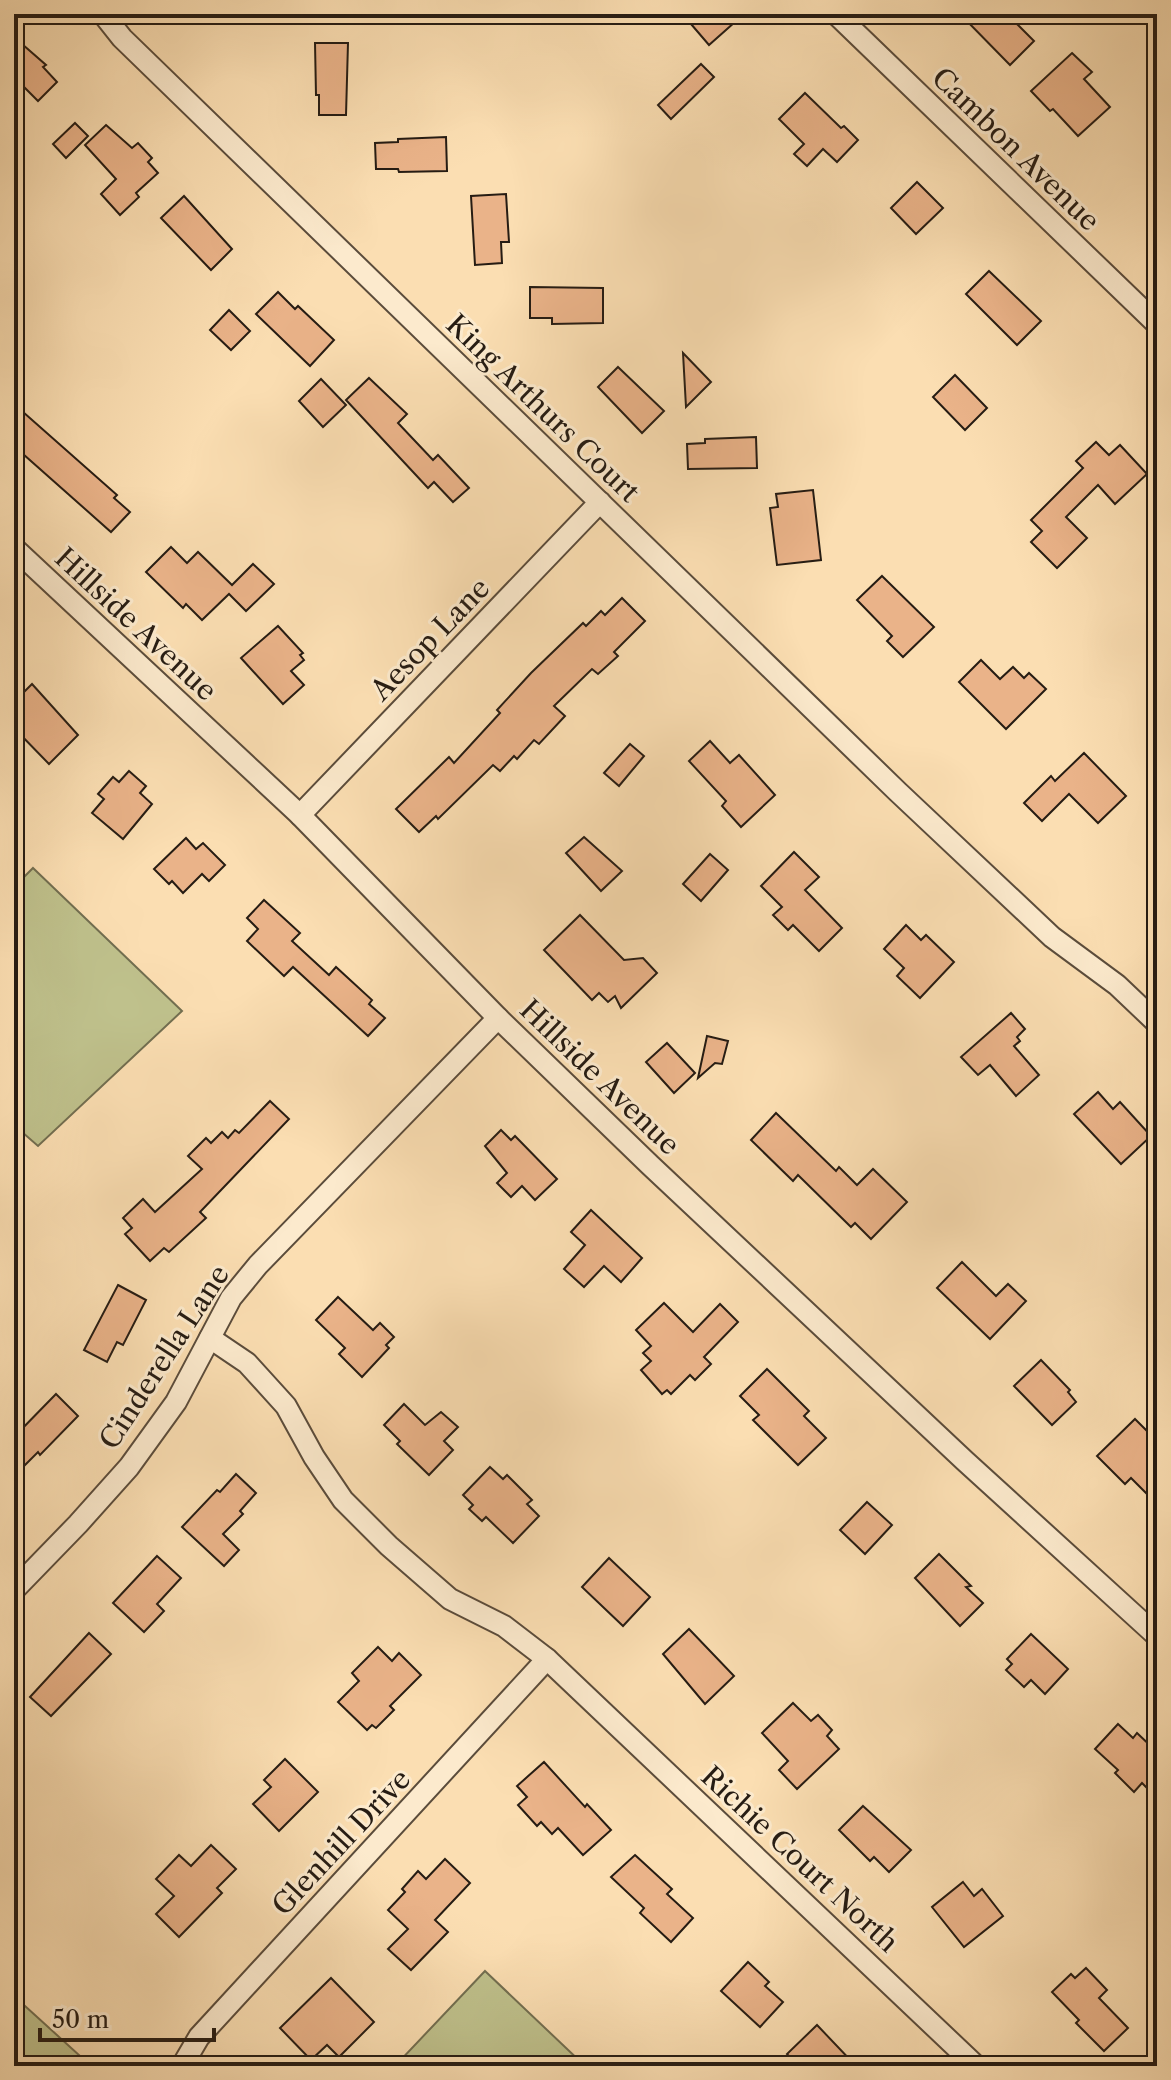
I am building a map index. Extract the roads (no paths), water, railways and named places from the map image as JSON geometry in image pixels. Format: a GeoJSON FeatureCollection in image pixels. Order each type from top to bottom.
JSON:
{"type":"FeatureCollection","features":[{"type":"Feature","properties":{"kind":"street","name":"King Arthurs Court"},"geometry":{"type":"LineString","coordinates":[[103,14],[122,38],[898,792],[1052,937],[1117,985],[1157,1023]]}},
{"type":"Feature","properties":{"kind":"street","name":"Cambon Avenue"},"geometry":{"type":"LineString","coordinates":[[836,14],[1157,324]]}},
{"type":"Feature","properties":{"kind":"street","name":"Aesop Lane"},"geometry":{"type":"LineString","coordinates":[[300,815],[600,502]]}},
{"type":"Feature","properties":{"kind":"street","name":"Hillside Avenue"},"geometry":{"type":"LineString","coordinates":[[14,548],[300,815],[498,1018],[965,1461],[1157,1636]]}},
{"type":"Feature","properties":{"kind":"street","name":"Cinderella Lane"},"geometry":{"type":"LineString","coordinates":[[15,1586],[78,1524],[129,1467],[176,1402],[231,1298],[258,1265],[498,1018]]}},
{"type":"Feature","properties":{"kind":"street"},"geometry":{"type":"LineString","coordinates":[[210,1338],[247,1363],[286,1406],[314,1457],[343,1500],[389,1546],[450,1599],[504,1626],[547,1659]]}},
{"type":"Feature","properties":{"kind":"street","name":"Richie Court North"},"geometry":{"type":"LineString","coordinates":[[547,1659],[976,2066]]}},
{"type":"Feature","properties":{"kind":"street","name":"Glenhill Drive"},"geometry":{"type":"LineString","coordinates":[[182,2066],[199,2037],[547,1659]]}}]}
